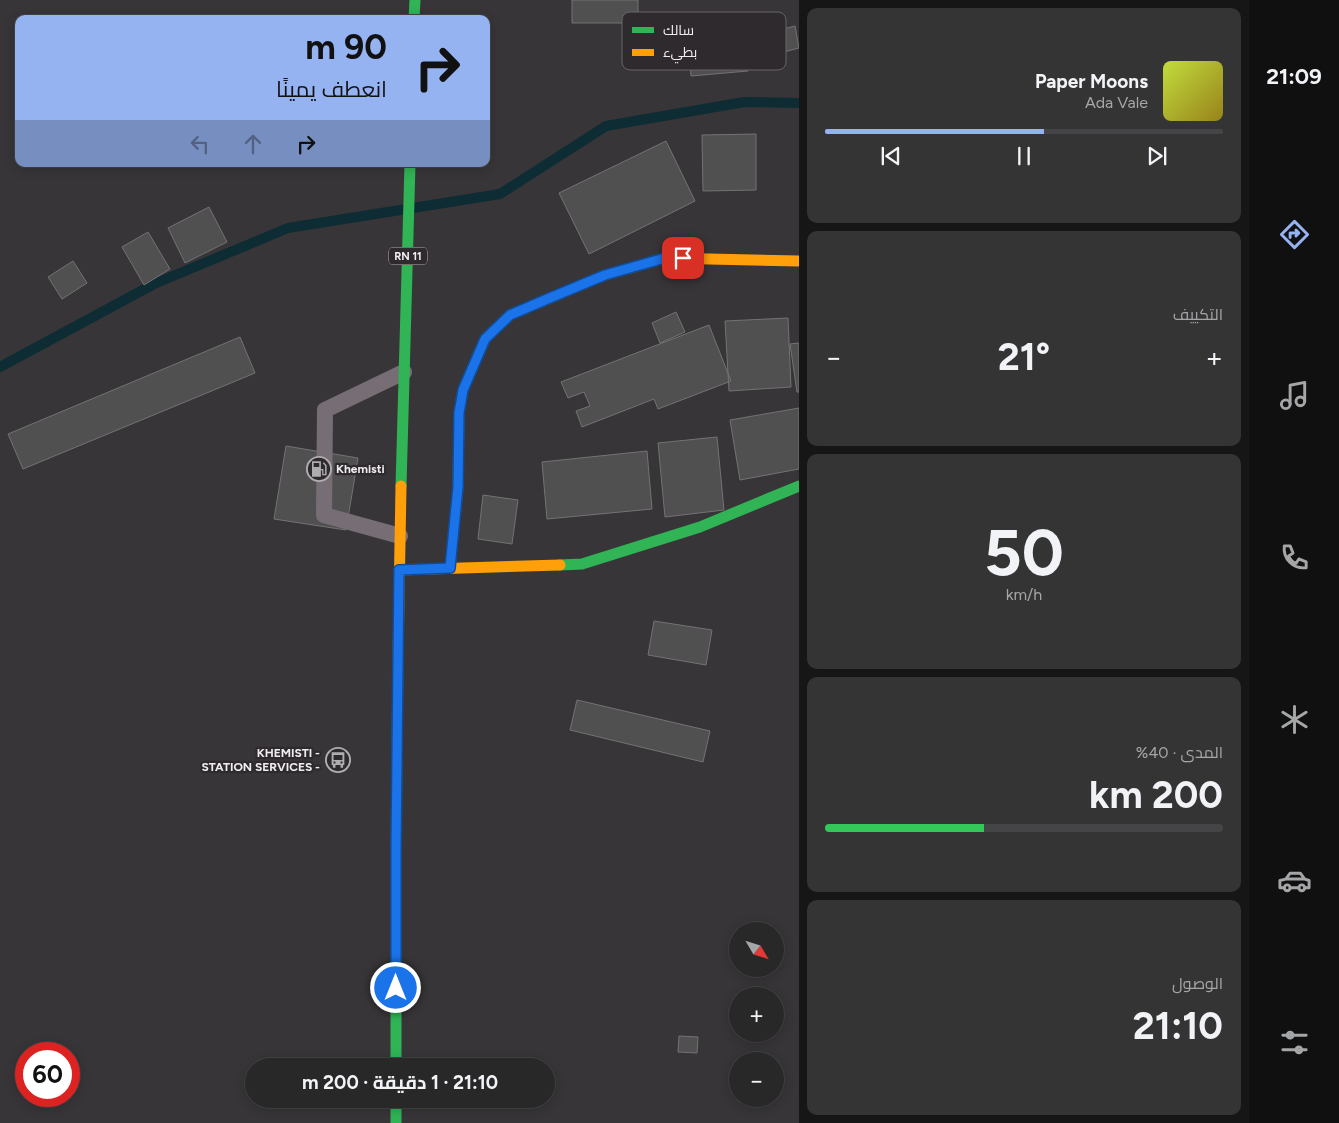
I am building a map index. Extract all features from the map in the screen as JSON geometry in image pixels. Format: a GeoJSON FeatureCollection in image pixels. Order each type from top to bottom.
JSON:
{"type":"FeatureCollection","features":[{"type":"Feature","properties":{"kind":"street"},"geometry":{"type":"LineString","coordinates":[[414,15],[415,0]]}},
{"type":"Feature","properties":{"kind":"street","name":"RN 11"},"geometry":{"type":"LineString","coordinates":[[396,1058],[399,570],[410,167]]}},
{"type":"Feature","properties":{"kind":"street"},"geometry":{"type":"LineString","coordinates":[[450,568],[458,487],[459,413],[463,390],[485,339],[510,315],[605,275],[665,258],[799,260]]}},
{"type":"Feature","properties":{"kind":"street"},"geometry":{"type":"LineString","coordinates":[[399,570],[582,564],[700,527],[799,486]]}},
{"type":"Feature","properties":{"kind":"street"},"geometry":{"type":"LineString","coordinates":[[396,1108],[396,1123]]}},
{"type":"Feature","properties":{"kind":"lane"},"geometry":{"type":"LineString","coordinates":[[400,536],[324,515],[325,410],[404,372]]}},
{"type":"Feature","properties":{"kind":"building"},"geometry":{"type":"Polygon","coordinates":[[[572,0],[638,0],[638,12],[622,12],[622,23],[572,23],[572,0]]]}},
{"type":"Feature","properties":{"kind":"building"},"geometry":{"type":"Polygon","coordinates":[[[795,26],[799,48],[786,51],[786,28],[795,26]]]}},
{"type":"Feature","properties":{"kind":"building"},"geometry":{"type":"Polygon","coordinates":[[[691,70],[748,70],[748,71],[691,76],[691,70]]]}},
{"type":"Feature","properties":{"kind":"building"},"geometry":{"type":"Polygon","coordinates":[[[756,134],[756,190],[703,191],[702,135],[756,134]]]}},
{"type":"Feature","properties":{"kind":"building"},"geometry":{"type":"Polygon","coordinates":[[[666,141],[695,201],[589,254],[559,193],[666,141]]]}},
{"type":"Feature","properties":{"kind":"building"},"geometry":{"type":"Polygon","coordinates":[[[209,207],[227,242],[185,263],[168,228],[209,207]]]}},
{"type":"Feature","properties":{"kind":"building"},"geometry":{"type":"Polygon","coordinates":[[[148,232],[170,269],[144,285],[122,247],[148,232]]]}},
{"type":"Feature","properties":{"kind":"building"},"geometry":{"type":"Polygon","coordinates":[[[73,261],[87,283],[62,299],[48,277],[73,261]]]}},
{"type":"Feature","properties":{"kind":"building"},"geometry":{"type":"Polygon","coordinates":[[[676,312],[685,332],[660,343],[652,323],[676,312]]]}},
{"type":"Feature","properties":{"kind":"building"},"geometry":{"type":"Polygon","coordinates":[[[788,318],[791,387],[729,391],[725,321],[788,318]]]}},
{"type":"Feature","properties":{"kind":"building"},"geometry":{"type":"Polygon","coordinates":[[[709,325],[731,381],[658,409],[654,399],[582,427],[576,411],[590,406],[584,392],[568,398],[561,382],[709,325]]]}},
{"type":"Feature","properties":{"kind":"building"},"geometry":{"type":"Polygon","coordinates":[[[240,337],[255,373],[23,469],[8,434],[240,337]]]}},
{"type":"Feature","properties":{"kind":"building"},"geometry":{"type":"Polygon","coordinates":[[[799,343],[799,392],[797,392],[790,344],[799,343]]]}},
{"type":"Feature","properties":{"kind":"building"},"geometry":{"type":"Polygon","coordinates":[[[799,408],[799,469],[740,480],[730,420],[799,408]]]}},
{"type":"Feature","properties":{"kind":"building"},"geometry":{"type":"Polygon","coordinates":[[[717,437],[724,510],[665,517],[658,443],[717,437]]]}},
{"type":"Feature","properties":{"kind":"building"},"geometry":{"type":"Polygon","coordinates":[[[286,446],[358,458],[346,530],[274,519],[286,446]]]}},
{"type":"Feature","properties":{"kind":"building"},"geometry":{"type":"Polygon","coordinates":[[[647,451],[652,509],[547,519],[542,462],[647,451]]]}},
{"type":"Feature","properties":{"kind":"building"},"geometry":{"type":"Polygon","coordinates":[[[483,495],[518,500],[512,544],[478,539],[483,495]]]}},
{"type":"Feature","properties":{"kind":"building"},"geometry":{"type":"Polygon","coordinates":[[[654,621],[712,630],[706,665],[648,655],[654,621]]]}},
{"type":"Feature","properties":{"kind":"building"},"geometry":{"type":"Polygon","coordinates":[[[577,700],[710,731],[703,762],[570,730],[577,700]]]}},
{"type":"Feature","properties":{"kind":"building"},"geometry":{"type":"Polygon","coordinates":[[[679,1036],[698,1037],[697,1053],[678,1052],[679,1036]]]}},
{"type":"Feature","properties":{"kind":"waterway"},"geometry":{"type":"LineString","coordinates":[[0,367],[154,284],[288,228],[500,194],[606,126],[744,102],[799,103]]}},
{"type":"Feature","properties":{"kind":"traffic: fast"},"geometry":{"type":"LineString","coordinates":[[414,15],[415,0]]}},
{"type":"Feature","properties":{"kind":"traffic: fast"},"geometry":{"type":"LineString","coordinates":[[401,486],[410,167]]}},
{"type":"Feature","properties":{"kind":"traffic: fast"},"geometry":{"type":"LineString","coordinates":[[450,568],[458,487],[459,413],[463,390],[485,339],[510,315],[605,275],[630,268]]}},
{"type":"Feature","properties":{"kind":"traffic: fast"},"geometry":{"type":"LineString","coordinates":[[560,565],[582,564],[700,527],[799,486]]}},
{"type":"Feature","properties":{"kind":"traffic: fast"},"geometry":{"type":"LineString","coordinates":[[396,1058],[398,657]]}},
{"type":"Feature","properties":{"kind":"traffic: fast"},"geometry":{"type":"LineString","coordinates":[[396,1108],[396,1123]]}},
{"type":"Feature","properties":{"kind":"traffic: slow"},"geometry":{"type":"LineString","coordinates":[[630,268],[665,258],[799,261]]}},
{"type":"Feature","properties":{"kind":"traffic: slow"},"geometry":{"type":"LineString","coordinates":[[398,657],[401,486]]}},
{"type":"Feature","properties":{"kind":"traffic: slow"},"geometry":{"type":"LineString","coordinates":[[399,570],[560,565]]}},
{"type":"Feature","properties":{"kind":"place","name":"Khemisti"},"geometry":{"type":"Point","coordinates":[319,469]}},
{"type":"Feature","properties":{"kind":"place","name":"KHEMISTI - STATION SERVICES -"},"geometry":{"type":"Point","coordinates":[338,760]}},
{"type":"Feature","properties":{"kind":"route"},"geometry":{"type":"LineString","coordinates":[[396,988],[399,570],[450,568],[458,487],[459,413],[463,390],[485,339],[510,315],[605,275],[665,258],[683,258]]}}]}
